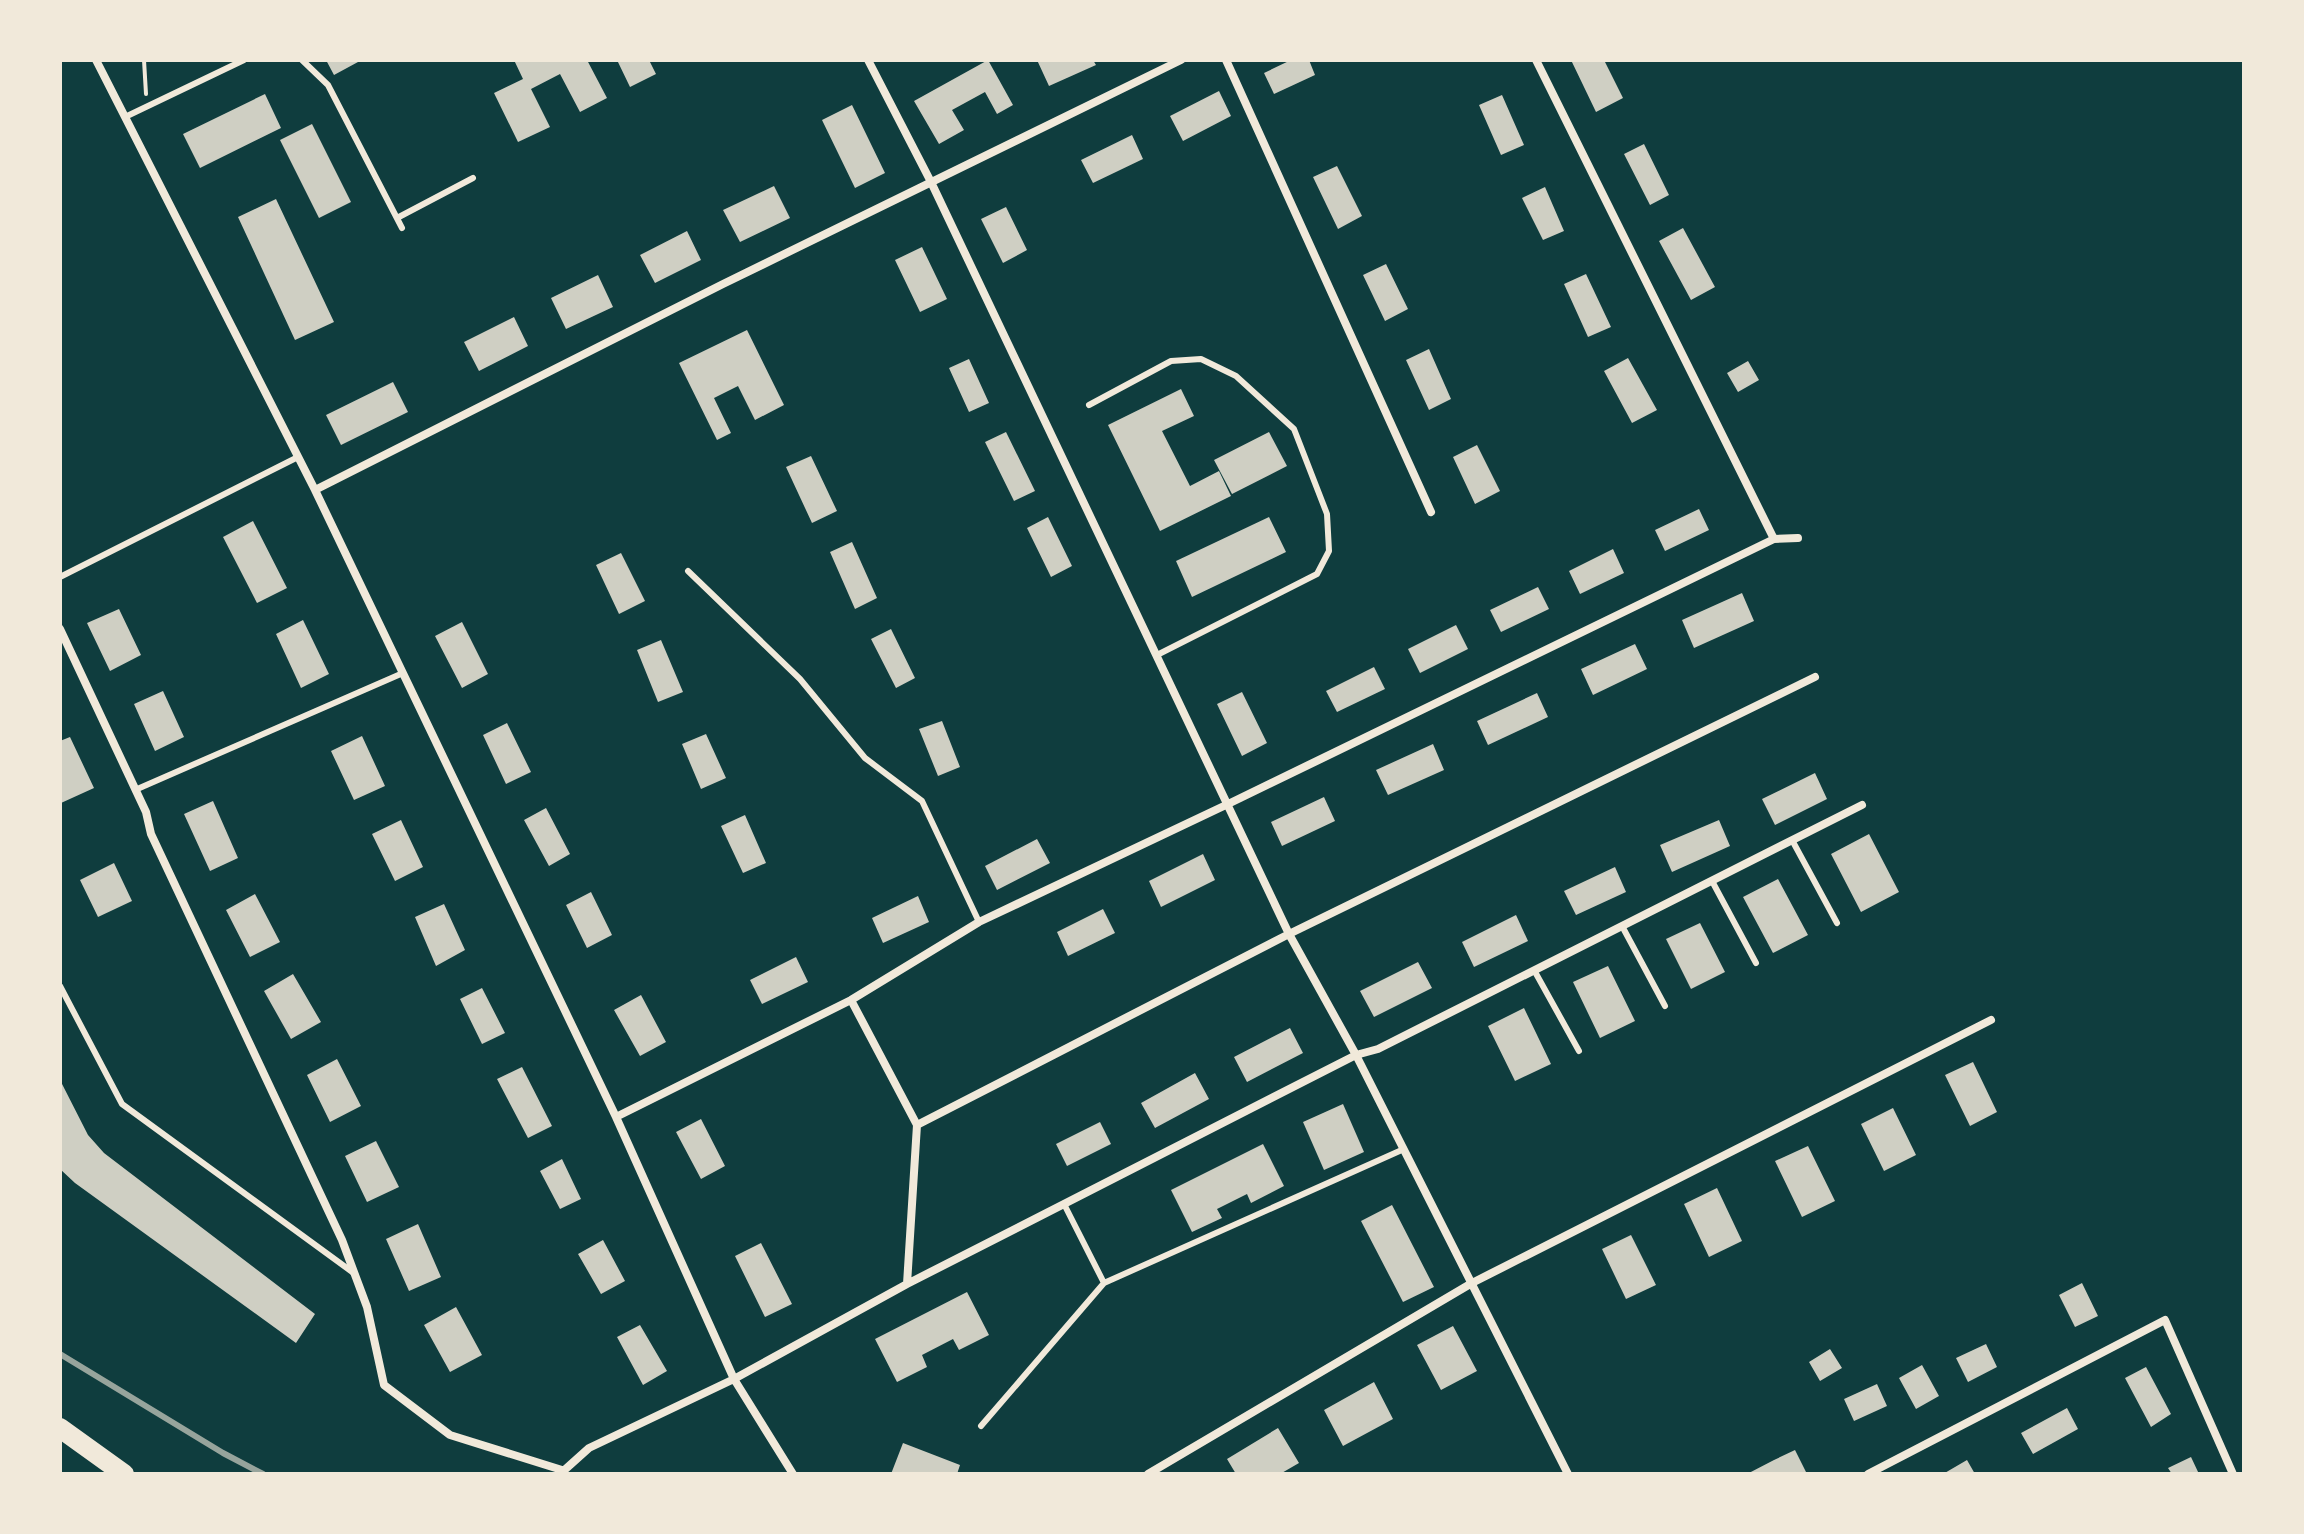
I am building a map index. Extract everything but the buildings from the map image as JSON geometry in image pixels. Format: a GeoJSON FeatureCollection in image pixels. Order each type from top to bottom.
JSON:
{"type":"FeatureCollection","features":[{"type":"Feature","properties":{"kind":"main road"},"geometry":{"type":"LineString","coordinates":[[60,1428],[124,1474]]}},
{"type":"Feature","properties":{"kind":"street"},"geometry":{"type":"LineString","coordinates":[[96,60],[315,490],[616,1117],[734,1379],[793,1474]]}},
{"type":"Feature","properties":{"kind":"street"},"geometry":{"type":"LineString","coordinates":[[868,60],[931,182],[1289,934],[1356,1055],[1568,1474]]}},
{"type":"Feature","properties":{"kind":"street"},"geometry":{"type":"LineString","coordinates":[[315,490],[1181,60]]}},
{"type":"Feature","properties":{"kind":"street"},"geometry":{"type":"LineString","coordinates":[[1226,60],[1431,512]]}},
{"type":"Feature","properties":{"kind":"street"},"geometry":{"type":"LineString","coordinates":[[1536,60],[1774,539]]}},
{"type":"Feature","properties":{"kind":"street"},"geometry":{"type":"LineString","coordinates":[[616,1117],[851,1000],[979,922],[1774,539],[1798,538]]}},
{"type":"Feature","properties":{"kind":"street"},"geometry":{"type":"LineString","coordinates":[[60,629],[146,812],[151,834],[342,1240],[367,1307],[384,1385],[450,1435],[561,1472],[589,1448],[734,1379],[907,1284],[1356,1055],[1378,1049],[1862,805]]}},
{"type":"Feature","properties":{"kind":"street"},"geometry":{"type":"LineString","coordinates":[[917,1125],[1289,934],[1815,677]]}},
{"type":"Feature","properties":{"kind":"street"},"geometry":{"type":"LineString","coordinates":[[851,1000],[917,1125],[907,1284]]}},
{"type":"Feature","properties":{"kind":"street"},"geometry":{"type":"LineString","coordinates":[[1148,1474],[1472,1283],[1991,1020]]}},
{"type":"Feature","properties":{"kind":"street"},"geometry":{"type":"LineString","coordinates":[[1868,1474],[1881,1471],[2165,1320],[2233,1474]]}},
{"type":"Feature","properties":{"kind":"lane"},"geometry":{"type":"LineString","coordinates":[[125,117],[244,60]]}},
{"type":"Feature","properties":{"kind":"lane"},"geometry":{"type":"LineString","coordinates":[[302,60],[328,85],[402,228]]}},
{"type":"Feature","properties":{"kind":"lane"},"geometry":{"type":"LineString","coordinates":[[397,218],[473,178]]}},
{"type":"Feature","properties":{"kind":"lane"},"geometry":{"type":"LineString","coordinates":[[1089,405],[1171,361],[1201,359],[1236,376],[1294,429],[1327,514],[1329,551],[1317,574],[1157,655]]}},
{"type":"Feature","properties":{"kind":"lane"},"geometry":{"type":"LineString","coordinates":[[60,577],[298,457]]}},
{"type":"Feature","properties":{"kind":"lane"},"geometry":{"type":"LineString","coordinates":[[688,571],[800,679],[865,758],[922,801],[979,922]]}},
{"type":"Feature","properties":{"kind":"lane"},"geometry":{"type":"LineString","coordinates":[[135,790],[403,673]]}},
{"type":"Feature","properties":{"kind":"lane"},"geometry":{"type":"LineString","coordinates":[[1792,840],[1837,923]]}},
{"type":"Feature","properties":{"kind":"lane"},"geometry":{"type":"LineString","coordinates":[[1712,881],[1756,963]]}},
{"type":"Feature","properties":{"kind":"lane"},"geometry":{"type":"LineString","coordinates":[[1622,926],[1665,1006]]}},
{"type":"Feature","properties":{"kind":"lane"},"geometry":{"type":"LineString","coordinates":[[1534,970],[1579,1051]]}},
{"type":"Feature","properties":{"kind":"lane"},"geometry":{"type":"LineString","coordinates":[[60,986],[122,1104],[355,1274]]}},
{"type":"Feature","properties":{"kind":"lane"},"geometry":{"type":"LineString","coordinates":[[981,1426],[1104,1283],[1404,1149]]}},
{"type":"Feature","properties":{"kind":"lane"},"geometry":{"type":"LineString","coordinates":[[1064,1204],[1104,1283]]}},
{"type":"Feature","properties":{"kind":"path"},"geometry":{"type":"LineString","coordinates":[[144,60],[147,98]]}},
{"type":"Feature","properties":{"kind":"railway"},"geometry":{"type":"LineString","coordinates":[[60,1354],[263,1474]]}}]}
